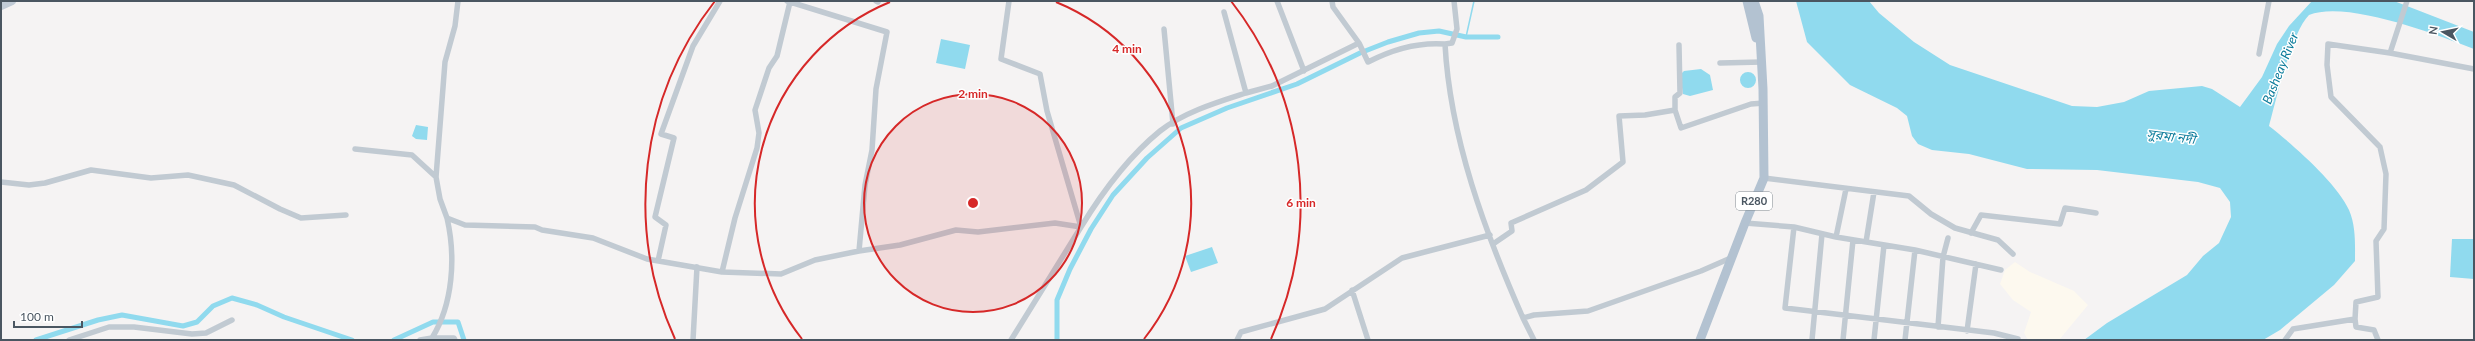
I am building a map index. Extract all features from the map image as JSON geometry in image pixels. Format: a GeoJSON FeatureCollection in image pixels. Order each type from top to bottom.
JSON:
{"type":"FeatureCollection","features":[{"type":"Feature","properties":{"kind":"main road"},"geometry":{"type":"LineString","coordinates":[[1,6],[12,1]]}},
{"type":"Feature","properties":{"kind":"main road"},"geometry":{"type":"LineString","coordinates":[[1747,1],[1755,16]]}},
{"type":"Feature","properties":{"kind":"main road","name":"R280"},"geometry":{"type":"LineString","coordinates":[[1700,340],[1733,257],[1744,223],[1764,178],[1764,103],[1762,58],[1754,1]]}},
{"type":"Feature","properties":{"kind":"street"},"geometry":{"type":"LineString","coordinates":[[432,338],[443,317],[453,263],[447,218],[440,199],[436,177],[445,62],[455,26],[458,1]]}},
{"type":"Feature","properties":{"kind":"street"},"geometry":{"type":"LineString","coordinates":[[658,260],[666,225],[655,217],[674,138],[661,134],[693,46],[720,1]]}},
{"type":"Feature","properties":{"kind":"street"},"geometry":{"type":"LineString","coordinates":[[722,272],[735,218],[757,148],[759,133],[756,110],[769,68],[777,56],[789,1],[887,32],[876,88],[872,150],[865,184],[859,252]]}},
{"type":"Feature","properties":{"kind":"street"},"geometry":{"type":"LineString","coordinates":[[1009,1],[1001,59],[1040,74],[1047,111],[1081,226]]}},
{"type":"Feature","properties":{"kind":"street"},"geometry":{"type":"LineString","coordinates":[[1277,1],[1304,71]]}},
{"type":"Feature","properties":{"kind":"street"},"geometry":{"type":"LineString","coordinates":[[1332,1],[1333,7],[1360,45],[1367,60],[1424,44],[1449,43]]}},
{"type":"Feature","properties":{"kind":"street"},"geometry":{"type":"LineString","coordinates":[[1454,1],[1457,29],[1449,43],[1453,112],[1471,178],[1502,270],[1534,340]]}},
{"type":"Feature","properties":{"kind":"street"},"geometry":{"type":"LineString","coordinates":[[2259,54],[2269,1]]}},
{"type":"Feature","properties":{"kind":"street"},"geometry":{"type":"LineString","coordinates":[[2390,53],[2407,1]]}},
{"type":"Feature","properties":{"kind":"street"},"geometry":{"type":"LineString","coordinates":[[1224,12],[1246,93]]}},
{"type":"Feature","properties":{"kind":"street"},"geometry":{"type":"LineString","coordinates":[[1164,29],[1173,124]]}},
{"type":"Feature","properties":{"kind":"street"},"geometry":{"type":"LineString","coordinates":[[2378,340],[2374,330],[2356,327],[2354,319],[2356,302],[2378,297],[2376,241],[2384,229],[2386,174],[2380,147],[2331,97],[2328,66],[2328,44],[2474,68]]}},
{"type":"Feature","properties":{"kind":"street"},"geometry":{"type":"LineString","coordinates":[[1010,340],[1105,188],[1161,130],[1206,106],[1272,86],[1360,45]]}},
{"type":"Feature","properties":{"kind":"street"},"geometry":{"type":"LineString","coordinates":[[1679,45],[1680,94],[1675,97],[1675,110],[1681,128],[1751,104],[1764,103]]}},
{"type":"Feature","properties":{"kind":"street"},"geometry":{"type":"LineString","coordinates":[[1720,63],[1762,58]]}},
{"type":"Feature","properties":{"kind":"street"},"geometry":{"type":"LineString","coordinates":[[1493,244],[1512,231],[1511,223],[1586,190],[1623,162],[1619,116],[1645,115],[1675,110]]}},
{"type":"Feature","properties":{"kind":"street"},"geometry":{"type":"LineString","coordinates":[[355,148],[412,155],[436,177]]}},
{"type":"Feature","properties":{"kind":"street"},"geometry":{"type":"LineString","coordinates":[[1,182],[29,185],[45,184],[91,170],[151,178],[188,175],[234,185],[280,209],[301,218],[346,215]]}},
{"type":"Feature","properties":{"kind":"street"},"geometry":{"type":"LineString","coordinates":[[1764,178],[1909,196],[1931,214],[1955,228],[1998,240],[2013,254]]}},
{"type":"Feature","properties":{"kind":"street"},"geometry":{"type":"LineString","coordinates":[[1836,237],[1846,189]]}},
{"type":"Feature","properties":{"kind":"street"},"geometry":{"type":"LineString","coordinates":[[1866,242],[1874,192]]}},
{"type":"Feature","properties":{"kind":"street"},"geometry":{"type":"LineString","coordinates":[[1971,233],[1981,215],[2060,224],[2065,208],[2096,213]]}},
{"type":"Feature","properties":{"kind":"street"},"geometry":{"type":"LineString","coordinates":[[447,218],[465,225],[535,226],[542,230],[593,238],[647,259],[722,272],[781,274],[815,260],[900,245],[956,230],[978,232],[1055,223],[1081,226]]}},
{"type":"Feature","properties":{"kind":"street"},"geometry":{"type":"LineString","coordinates":[[1744,223],[1794,227],[1836,237],[1915,250],[2002,270]]}},
{"type":"Feature","properties":{"kind":"street"},"geometry":{"type":"LineString","coordinates":[[1794,227],[1785,308],[1815,310],[1967,331],[1994,333],[2018,339]]}},
{"type":"Feature","properties":{"kind":"street"},"geometry":{"type":"LineString","coordinates":[[1812,340],[1822,234]]}},
{"type":"Feature","properties":{"kind":"street"},"geometry":{"type":"LineString","coordinates":[[1237,340],[1240,332],[1324,310],[1402,258],[1490,235]]}},
{"type":"Feature","properties":{"kind":"street"},"geometry":{"type":"LineString","coordinates":[[1938,327],[1943,257],[1948,238]]}},
{"type":"Feature","properties":{"kind":"street"},"geometry":{"type":"LineString","coordinates":[[1843,340],[1853,240]]}},
{"type":"Feature","properties":{"kind":"street"},"geometry":{"type":"LineString","coordinates":[[1874,340],[1884,245]]}},
{"type":"Feature","properties":{"kind":"street"},"geometry":{"type":"LineString","coordinates":[[1905,340],[1915,250]]}},
{"type":"Feature","properties":{"kind":"street"},"geometry":{"type":"LineString","coordinates":[[1523,318],[1534,315],[1588,311],[1701,271],[1733,257]]}},
{"type":"Feature","properties":{"kind":"street"},"geometry":{"type":"LineString","coordinates":[[1967,331],[1976,264]]}},
{"type":"Feature","properties":{"kind":"street"},"geometry":{"type":"LineString","coordinates":[[693,340],[697,267]]}},
{"type":"Feature","properties":{"kind":"street"},"geometry":{"type":"LineString","coordinates":[[1352,290],[1368,340]]}},
{"type":"Feature","properties":{"kind":"street"},"geometry":{"type":"LineString","coordinates":[[2285,340],[2293,329],[2354,319]]}},
{"type":"Feature","properties":{"kind":"street"},"geometry":{"type":"LineString","coordinates":[[69,340],[109,327],[134,327],[192,334],[206,333],[232,320]]}},
{"type":"Feature","properties":{"kind":"street"},"geometry":{"type":"LineString","coordinates":[[420,340],[432,338],[454,338],[454,340]]}},
{"type":"Feature","properties":{"kind":"shaded area"},"geometry":{"type":"Polygon","coordinates":[[[2015,262],[2030,272],[2074,291],[2088,305],[2059,340],[2028,340],[2024,333],[2031,312],[2013,300],[2000,284],[2005,270],[2015,262]]]}},
{"type":"Feature","properties":{"kind":"water"},"geometry":{"type":"Polygon","coordinates":[[[1796,1],[1869,1],[1879,13],[1914,42],[1950,65],[2072,106],[2097,107],[2124,102],[2149,91],[2202,86],[2212,89],[2240,107],[2262,77],[2277,44],[2289,26],[2312,1],[2394,1],[2474,32],[2474,49],[2437,35],[2367,15],[2345,12],[2325,12],[2309,15],[2302,24],[2290,51],[2269,126],[2290,143],[2313,165],[2335,188],[2343,199],[2353,222],[2355,235],[2355,261],[2334,285],[2280,330],[2263,340],[2084,340],[2107,323],[2187,275],[2203,256],[2219,243],[2231,217],[2230,202],[2220,188],[2198,182],[2097,170],[2027,169],[1969,154],[1932,150],[1918,144],[1912,136],[1907,116],[1897,108],[1850,85],[1807,42],[1796,1]]]}},
{"type":"Feature","properties":{"kind":"water"},"geometry":{"type":"Polygon","coordinates":[[[941,39],[970,45],[965,69],[936,63],[941,39]]]}},
{"type":"Feature","properties":{"kind":"water"},"geometry":{"type":"Polygon","coordinates":[[[1701,69],[1710,75],[1713,90],[1690,96],[1683,94],[1680,75],[1684,71],[1701,69]]]}},
{"type":"Feature","properties":{"kind":"water"},"geometry":{"type":"Polygon","coordinates":[[[1748,72],[1755,77],[1756,80],[1751,87],[1748,88],[1741,83],[1740,80],[1745,73],[1748,72]]]}},
{"type":"Feature","properties":{"kind":"water"},"geometry":{"type":"Polygon","coordinates":[[[416,125],[428,127],[427,140],[416,139],[412,136],[416,125]]]}},
{"type":"Feature","properties":{"kind":"water"},"geometry":{"type":"Polygon","coordinates":[[[2452,239],[2474,239],[2474,279],[2450,277],[2452,239]]]}},
{"type":"Feature","properties":{"kind":"water"},"geometry":{"type":"Polygon","coordinates":[[[1212,247],[1218,263],[1191,272],[1185,256],[1212,247]]]}},
{"type":"Feature","properties":{"kind":"waterway"},"geometry":{"type":"LineString","coordinates":[[1466,37],[1474,1]]}},
{"type":"Feature","properties":{"kind":"waterway"},"geometry":{"type":"LineString","coordinates":[[1057,340],[1057,300],[1070,269],[1091,229],[1113,195],[1147,158],[1181,128],[1227,108],[1297,84],[1360,53],[1388,42],[1419,33],[1439,31],[1466,37],[1498,37]]}},
{"type":"Feature","properties":{"kind":"waterway"},"geometry":{"type":"LineString","coordinates":[[36,340],[98,320],[122,315],[183,326],[197,322],[213,306],[232,298],[257,305],[284,317],[352,340]]}},
{"type":"Feature","properties":{"kind":"waterway"},"geometry":{"type":"LineString","coordinates":[[394,340],[433,322],[458,322],[464,340]]}},
{"type":"Feature","properties":{"kind":"water label","name":"Basheay River"},"geometry":{"type":"Point","coordinates":[2280,68]}},
{"type":"Feature","properties":{"kind":"water label","name":"সুরমা নদী"},"geometry":{"type":"Point","coordinates":[2171,136]}}]}
